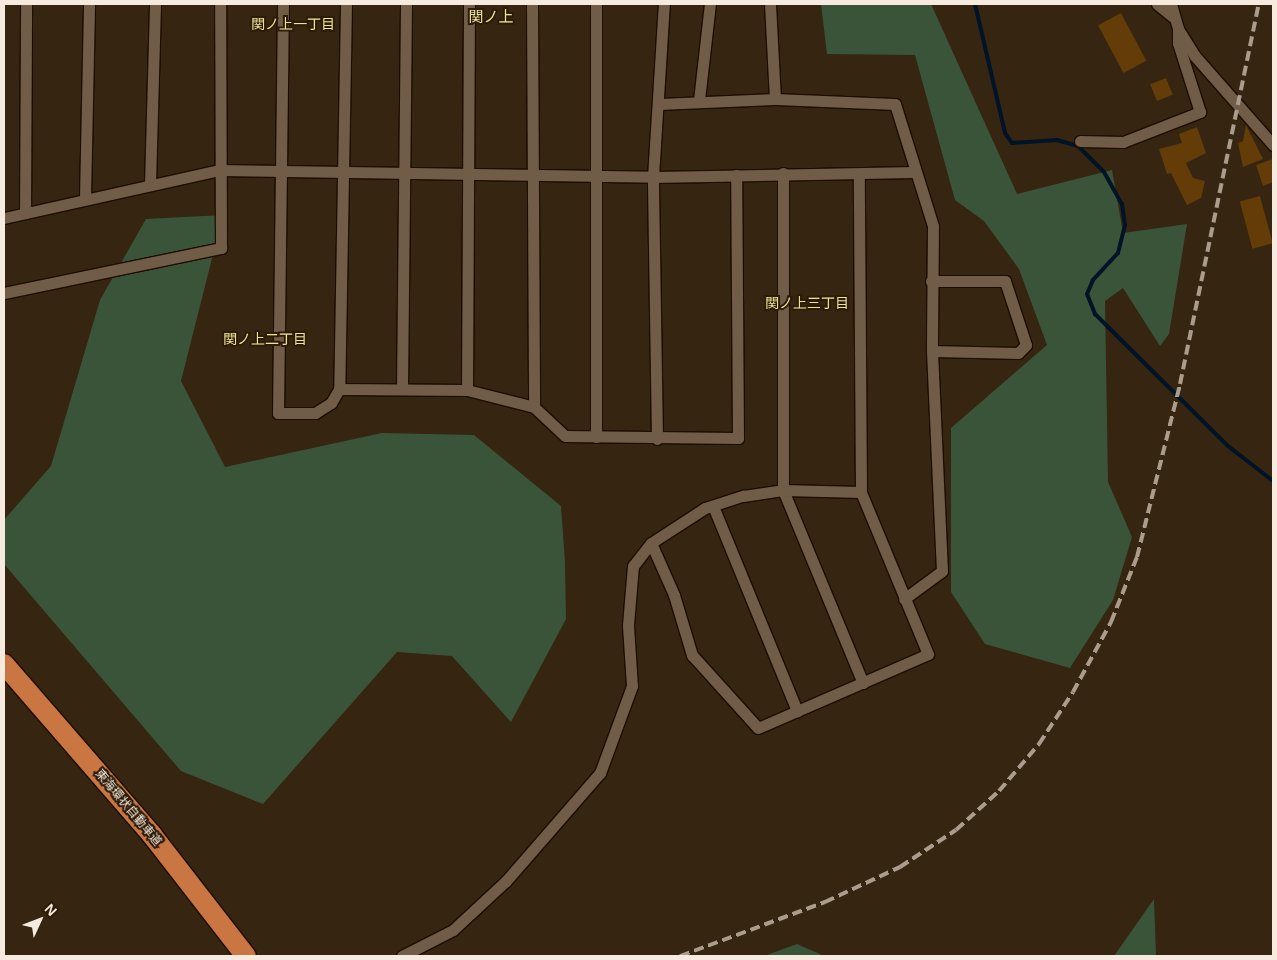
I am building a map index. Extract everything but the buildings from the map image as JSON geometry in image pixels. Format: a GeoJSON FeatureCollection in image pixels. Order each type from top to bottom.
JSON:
{"type":"FeatureCollection","features":[{"type":"Feature","properties":{"kind":"highway","name":"東海環状自動車道"},"geometry":{"type":"LineString","coordinates":[[4,664],[152,835],[246,956]]}},
{"type":"Feature","properties":{"kind":"street"},"geometry":{"type":"LineString","coordinates":[[25,213],[26,4]]}},
{"type":"Feature","properties":{"kind":"street"},"geometry":{"type":"LineString","coordinates":[[85,198],[89,4]]}},
{"type":"Feature","properties":{"kind":"street"},"geometry":{"type":"LineString","coordinates":[[150,184],[155,4]]}},
{"type":"Feature","properties":{"kind":"street"},"geometry":{"type":"LineString","coordinates":[[4,294],[221,248],[219,170],[220,4]]}},
{"type":"Feature","properties":{"kind":"street"},"geometry":{"type":"LineString","coordinates":[[283,4],[278,412],[315,413],[331,403],[339,389],[346,4]]}},
{"type":"Feature","properties":{"kind":"street"},"geometry":{"type":"LineString","coordinates":[[402,388],[406,4]]}},
{"type":"Feature","properties":{"kind":"street"},"geometry":{"type":"LineString","coordinates":[[467,390],[469,4]]}},
{"type":"Feature","properties":{"kind":"street"},"geometry":{"type":"LineString","coordinates":[[532,4],[530,176],[534,407]]}},
{"type":"Feature","properties":{"kind":"street"},"geometry":{"type":"LineString","coordinates":[[596,4],[594,176],[596,437]]}},
{"type":"Feature","properties":{"kind":"street"},"geometry":{"type":"LineString","coordinates":[[657,439],[653,177],[664,4]]}},
{"type":"Feature","properties":{"kind":"street"},"geometry":{"type":"LineString","coordinates":[[700,100],[710,4]]}},
{"type":"Feature","properties":{"kind":"street"},"geometry":{"type":"LineString","coordinates":[[770,4],[775,99]]}},
{"type":"Feature","properties":{"kind":"street"},"geometry":{"type":"LineString","coordinates":[[1157,4],[1173,17]]}},
{"type":"Feature","properties":{"kind":"street"},"geometry":{"type":"LineString","coordinates":[[1172,4],[1173,17],[1178,29],[1208,74],[1273,145]]}},
{"type":"Feature","properties":{"kind":"street"},"geometry":{"type":"LineString","coordinates":[[1080,141],[1123,142],[1200,112],[1178,43],[1178,29]]}},
{"type":"Feature","properties":{"kind":"street"},"geometry":{"type":"LineString","coordinates":[[659,104],[700,100],[775,99],[895,104],[914,172],[933,226],[931,281],[932,351],[942,571],[904,599]]}},
{"type":"Feature","properties":{"kind":"street"},"geometry":{"type":"LineString","coordinates":[[4,218],[85,198],[219,170],[282,173],[344,169],[530,176],[653,177],[783,173],[859,175],[914,172]]}},
{"type":"Feature","properties":{"kind":"street"},"geometry":{"type":"LineString","coordinates":[[783,173],[783,490],[863,683]]}},
{"type":"Feature","properties":{"kind":"street"},"geometry":{"type":"LineString","coordinates":[[339,389],[467,390],[534,407],[565,436],[657,439],[738,438],[736,175]]}},
{"type":"Feature","properties":{"kind":"street"},"geometry":{"type":"LineString","coordinates":[[651,543],[674,594],[692,655],[758,728],[928,654],[861,492],[859,175]]}},
{"type":"Feature","properties":{"kind":"street"},"geometry":{"type":"LineString","coordinates":[[931,281],[1005,281],[1026,345],[1018,353],[932,351]]}},
{"type":"Feature","properties":{"kind":"street"},"geometry":{"type":"LineString","coordinates":[[402,956],[454,930],[506,881],[605,766],[632,686],[628,625],[633,566],[651,543],[712,506],[783,490],[861,492]]}},
{"type":"Feature","properties":{"kind":"street"},"geometry":{"type":"LineString","coordinates":[[712,506],[797,711]]}},
{"type":"Feature","properties":{"kind":"green space"},"geometry":{"type":"Polygon","coordinates":[[[821,4],[931,4],[1017,194],[1112,170],[1123,233],[1187,224],[1169,334],[1160,346],[1123,288],[1105,301],[1108,482],[1132,537],[1113,600],[1070,668],[985,644],[951,592],[951,428],[1047,345],[1019,269],[984,221],[955,200],[915,55],[827,54],[821,4]]]}},
{"type":"Feature","properties":{"kind":"green space"},"geometry":{"type":"Polygon","coordinates":[[[223,215],[181,381],[225,467],[382,433],[474,435],[561,506],[565,562],[566,619],[511,722],[452,656],[397,652],[263,804],[181,771],[4,564],[4,520],[51,466],[100,300],[146,219],[223,215]]]}},
{"type":"Feature","properties":{"kind":"green space"},"geometry":{"type":"Polygon","coordinates":[[[1154,899],[1156,956],[1114,956],[1154,899]]]}},
{"type":"Feature","properties":{"kind":"green space"},"geometry":{"type":"Polygon","coordinates":[[[797,944],[824,956],[764,956],[797,944]]]}},
{"type":"Feature","properties":{"kind":"waterway"},"geometry":{"type":"LineString","coordinates":[[975,4],[1005,133],[1012,143],[1057,140],[1078,146],[1104,172],[1122,204],[1125,225],[1118,253],[1093,280],[1087,294],[1095,314],[1228,446],[1273,481]]}},
{"type":"Feature","properties":{"kind":"railway"},"geometry":{"type":"LineString","coordinates":[[680,956],[825,902],[900,867],[956,830],[999,791],[1039,744],[1073,692],[1111,622],[1137,557],[1180,384],[1259,4]]}},
{"type":"Feature","properties":{"kind":"district","name":"関ノ上"},"geometry":{"type":"Point","coordinates":[491,17]}},
{"type":"Feature","properties":{"kind":"district","name":"関ノ上一丁目"},"geometry":{"type":"Point","coordinates":[293,24]}},
{"type":"Feature","properties":{"kind":"district","name":"関ノ上三丁目"},"geometry":{"type":"Point","coordinates":[807,303]}},
{"type":"Feature","properties":{"kind":"district","name":"関ノ上二丁目"},"geometry":{"type":"Point","coordinates":[265,339]}}]}
